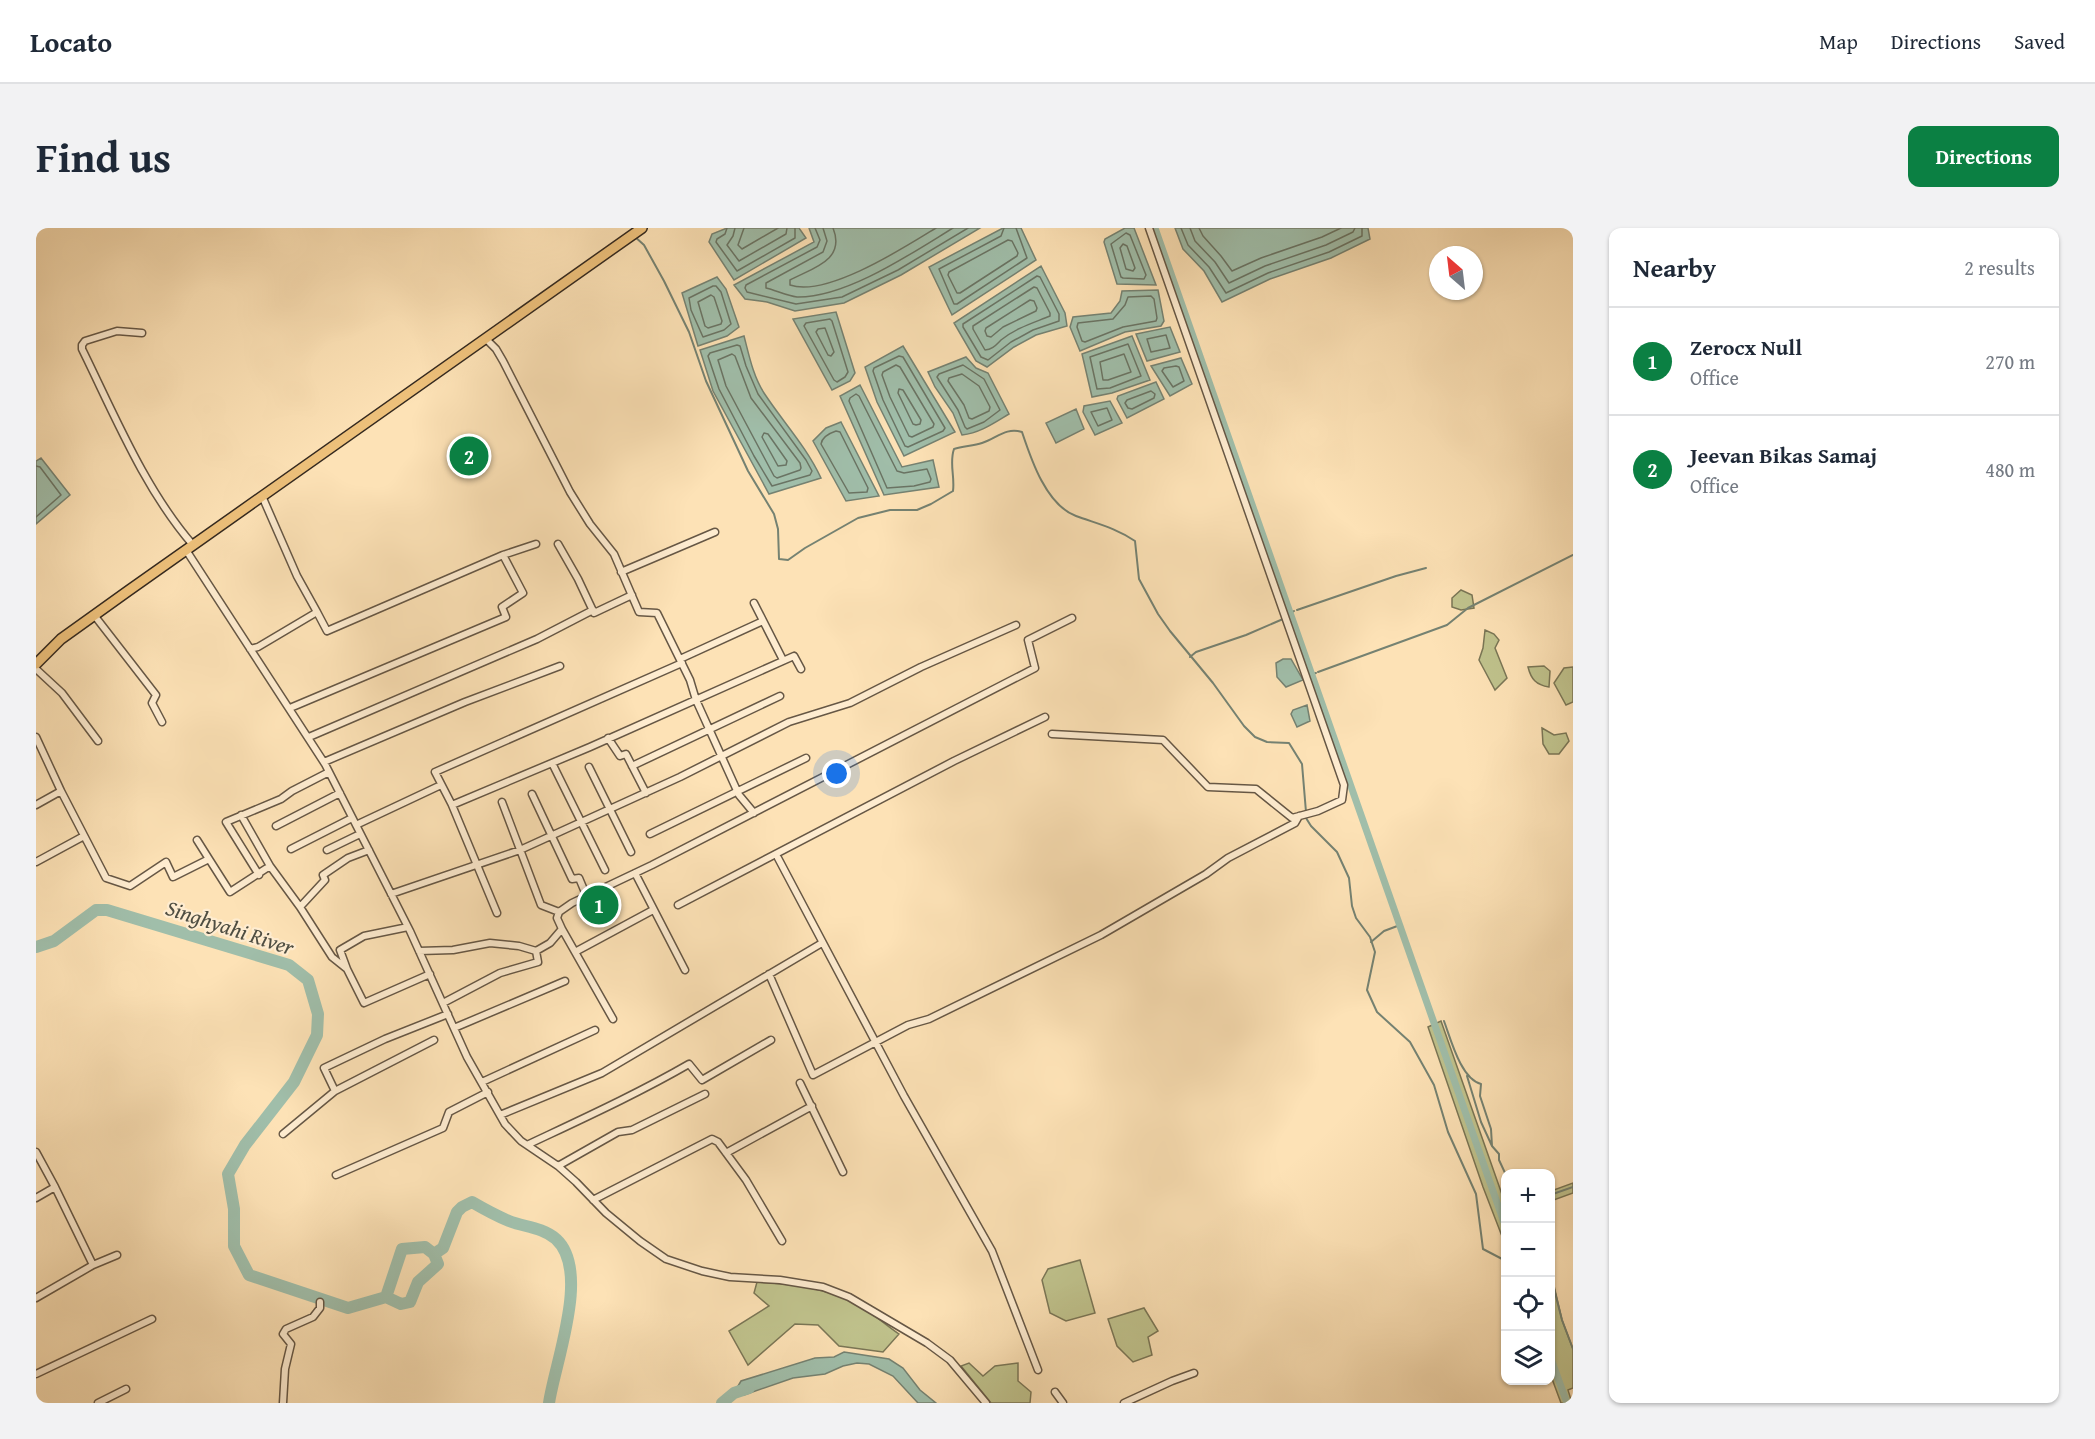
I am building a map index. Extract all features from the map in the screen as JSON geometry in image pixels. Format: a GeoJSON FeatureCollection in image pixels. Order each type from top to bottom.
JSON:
{"type":"FeatureCollection","features":[{"type":"Feature","properties":{"kind":"main road"},"geometry":{"type":"LineString","coordinates":[[36,667],[60,639],[640,230]]}},
{"type":"Feature","properties":{"kind":"street"},"geometry":{"type":"LineString","coordinates":[[1052,734],[1163,740],[1208,787],[1256,789],[1292,818],[1318,812],[1342,800],[1344,785],[1149,228]]}},
{"type":"Feature","properties":{"kind":"street"},"geometry":{"type":"LineString","coordinates":[[142,333],[117,331],[85,342],[82,349],[150,482],[250,649],[324,762],[408,927],[467,1057],[505,1124],[527,1145],[558,1166],[634,1236],[666,1259],[711,1273],[823,1287],[849,1297],[927,1343],[950,1360],[986,1403]]}},
{"type":"Feature","properties":{"kind":"street"},"geometry":{"type":"LineString","coordinates":[[485,338],[503,361],[570,492],[590,524],[614,554],[639,612],[657,613],[690,680],[709,731],[737,791],[754,813]]}},
{"type":"Feature","properties":{"kind":"street"},"geometry":{"type":"LineString","coordinates":[[262,496],[297,576],[327,631],[503,555],[536,544]]}},
{"type":"Feature","properties":{"kind":"street"},"geometry":{"type":"LineString","coordinates":[[621,572],[715,532]]}},
{"type":"Feature","properties":{"kind":"street"},"geometry":{"type":"LineString","coordinates":[[558,544],[594,613],[632,595]]}},
{"type":"Feature","properties":{"kind":"street"},"geometry":{"type":"LineString","coordinates":[[290,708],[506,617],[502,607],[523,593],[503,555]]}},
{"type":"Feature","properties":{"kind":"street"},"geometry":{"type":"LineString","coordinates":[[754,603],[783,660]]}},
{"type":"Feature","properties":{"kind":"street"},"geometry":{"type":"LineString","coordinates":[[309,737],[537,639],[593,610]]}},
{"type":"Feature","properties":{"kind":"street"},"geometry":{"type":"LineString","coordinates":[[250,649],[258,647],[317,612]]}},
{"type":"Feature","properties":{"kind":"street"},"geometry":{"type":"LineString","coordinates":[[94,615],[156,695],[152,703],[162,722]]}},
{"type":"Feature","properties":{"kind":"street"},"geometry":{"type":"LineString","coordinates":[[613,1019],[562,929],[557,918],[558,912],[1035,668],[1028,640],[1072,618]]}},
{"type":"Feature","properties":{"kind":"street"},"geometry":{"type":"LineString","coordinates":[[497,913],[452,805],[435,772],[681,661],[763,621]]}},
{"type":"Feature","properties":{"kind":"street"},"geometry":{"type":"LineString","coordinates":[[391,894],[520,850],[610,811],[723,757],[789,722],[850,703],[921,667],[1016,625]]}},
{"type":"Feature","properties":{"kind":"street"},"geometry":{"type":"LineString","coordinates":[[452,805],[783,660],[794,656],[801,669]]}},
{"type":"Feature","properties":{"kind":"street"},"geometry":{"type":"LineString","coordinates":[[324,762],[465,702],[560,666]]}},
{"type":"Feature","properties":{"kind":"street"},"geometry":{"type":"LineString","coordinates":[[36,667],[62,693],[98,741]]}},
{"type":"Feature","properties":{"kind":"street"},"geometry":{"type":"LineString","coordinates":[[632,766],[780,696]]}},
{"type":"Feature","properties":{"kind":"street"},"geometry":{"type":"LineString","coordinates":[[678,905],[954,761],[1045,717]]}},
{"type":"Feature","properties":{"kind":"street"},"geometry":{"type":"LineString","coordinates":[[36,737],[106,878],[130,886],[166,862],[173,877],[209,859]]}},
{"type":"Feature","properties":{"kind":"street"},"geometry":{"type":"LineString","coordinates":[[608,738],[620,756],[626,754],[646,793]]}},
{"type":"Feature","properties":{"kind":"street"},"geometry":{"type":"LineString","coordinates":[[650,834],[806,758]]}},
{"type":"Feature","properties":{"kind":"street"},"geometry":{"type":"LineString","coordinates":[[552,763],[605,870]]}},
{"type":"Feature","properties":{"kind":"street"},"geometry":{"type":"LineString","coordinates":[[589,767],[631,852]]}},
{"type":"Feature","properties":{"kind":"street"},"geometry":{"type":"LineString","coordinates":[[259,875],[226,822],[281,799],[329,772]]}},
{"type":"Feature","properties":{"kind":"street"},"geometry":{"type":"LineString","coordinates":[[291,849],[441,786]]}},
{"type":"Feature","properties":{"kind":"street"},"geometry":{"type":"LineString","coordinates":[[36,805],[61,791]]}},
{"type":"Feature","properties":{"kind":"street"},"geometry":{"type":"LineString","coordinates":[[276,826],[340,793]]}},
{"type":"Feature","properties":{"kind":"street"},"geometry":{"type":"LineString","coordinates":[[532,794],[572,879],[579,878],[587,897]]}},
{"type":"Feature","properties":{"kind":"street"},"geometry":{"type":"LineString","coordinates":[[502,802],[541,905],[558,912]]}},
{"type":"Feature","properties":{"kind":"street"},"geometry":{"type":"LineString","coordinates":[[241,814],[270,866],[332,957],[347,969]]}},
{"type":"Feature","properties":{"kind":"street"},"geometry":{"type":"LineString","coordinates":[[769,974],[813,1075],[908,1024],[929,1019],[1019,974],[1069,953],[1206,874],[1228,858],[1295,823],[1299,816]]}},
{"type":"Feature","properties":{"kind":"street"},"geometry":{"type":"LineString","coordinates":[[327,850],[360,834]]}},
{"type":"Feature","properties":{"kind":"street"},"geometry":{"type":"LineString","coordinates":[[36,862],[84,836]]}},
{"type":"Feature","properties":{"kind":"street"},"geometry":{"type":"LineString","coordinates":[[197,840],[230,892],[270,866]]}},
{"type":"Feature","properties":{"kind":"street"},"geometry":{"type":"LineString","coordinates":[[300,907],[325,880],[323,875],[348,858],[369,850]]}},
{"type":"Feature","properties":{"kind":"street"},"geometry":{"type":"LineString","coordinates":[[778,858],[875,1042],[992,1251],[1038,1370]]}},
{"type":"Feature","properties":{"kind":"street"},"geometry":{"type":"LineString","coordinates":[[635,873],[685,970]]}},
{"type":"Feature","properties":{"kind":"street"},"geometry":{"type":"LineString","coordinates":[[575,952],[653,910]]}},
{"type":"Feature","properties":{"kind":"street"},"geometry":{"type":"LineString","coordinates":[[408,927],[364,936],[340,950],[347,969],[364,1003],[430,974]]}},
{"type":"Feature","properties":{"kind":"street"},"geometry":{"type":"LineString","coordinates":[[419,951],[453,950],[490,943],[519,946],[536,951],[550,943],[562,929]]}},
{"type":"Feature","properties":{"kind":"street"},"geometry":{"type":"LineString","coordinates":[[500,1115],[602,1073],[822,943]]}},
{"type":"Feature","properties":{"kind":"street"},"geometry":{"type":"LineString","coordinates":[[443,1003],[500,973],[538,962],[536,951]]}},
{"type":"Feature","properties":{"kind":"street"},"geometry":{"type":"LineString","coordinates":[[454,1028],[565,981]]}},
{"type":"Feature","properties":{"kind":"street"},"geometry":{"type":"LineString","coordinates":[[335,1091],[324,1068],[394,1035],[448,1014]]}},
{"type":"Feature","properties":{"kind":"street"},"geometry":{"type":"LineString","coordinates":[[482,1082],[595,1030]]}},
{"type":"Feature","properties":{"kind":"street"},"geometry":{"type":"LineString","coordinates":[[283,1134],[335,1091],[434,1040]]}},
{"type":"Feature","properties":{"kind":"street"},"geometry":{"type":"LineString","coordinates":[[527,1145],[634,1095],[689,1064],[702,1080],[771,1040]]}},
{"type":"Feature","properties":{"kind":"street"},"geometry":{"type":"LineString","coordinates":[[800,1083],[843,1172]]}},
{"type":"Feature","properties":{"kind":"street"},"geometry":{"type":"LineString","coordinates":[[336,1175],[443,1128],[449,1112],[488,1092]]}},
{"type":"Feature","properties":{"kind":"street"},"geometry":{"type":"LineString","coordinates":[[558,1166],[618,1132],[632,1130],[705,1094]]}},
{"type":"Feature","properties":{"kind":"street"},"geometry":{"type":"LineString","coordinates":[[726,1153],[812,1106]]}},
{"type":"Feature","properties":{"kind":"street"},"geometry":{"type":"LineString","coordinates":[[593,1200],[712,1138],[718,1142],[746,1180],[782,1241]]}},
{"type":"Feature","properties":{"kind":"street"},"geometry":{"type":"LineString","coordinates":[[36,1152],[93,1265]]}},
{"type":"Feature","properties":{"kind":"street"},"geometry":{"type":"LineString","coordinates":[[36,1198],[54,1187]]}},
{"type":"Feature","properties":{"kind":"street"},"geometry":{"type":"LineString","coordinates":[[36,1298],[93,1265],[117,1255]]}},
{"type":"Feature","properties":{"kind":"street"},"geometry":{"type":"LineString","coordinates":[[282,1403],[285,1369],[291,1344],[283,1334],[286,1329],[313,1317],[320,1308],[320,1302]]}},
{"type":"Feature","properties":{"kind":"street"},"geometry":{"type":"LineString","coordinates":[[36,1374],[152,1319]]}},
{"type":"Feature","properties":{"kind":"street"},"geometry":{"type":"LineString","coordinates":[[1124,1403],[1194,1373]]}},
{"type":"Feature","properties":{"kind":"street"},"geometry":{"type":"LineString","coordinates":[[98,1403],[126,1389]]}},
{"type":"Feature","properties":{"kind":"street"},"geometry":{"type":"LineString","coordinates":[[1055,1392],[1063,1403]]}},
{"type":"Feature","properties":{"kind":"green space"},"geometry":{"type":"Polygon","coordinates":[[[1461,590],[1472,595],[1474,608],[1461,610],[1452,607],[1452,598],[1461,590]]]}},
{"type":"Feature","properties":{"kind":"green space"},"geometry":{"type":"Polygon","coordinates":[[[1485,630],[1494,634],[1499,640],[1495,648],[1507,678],[1495,690],[1479,660],[1485,630]]]}},
{"type":"Feature","properties":{"kind":"green space"},"geometry":{"type":"Polygon","coordinates":[[[1544,666],[1550,671],[1549,687],[1535,681],[1528,667],[1544,666]]]}},
{"type":"Feature","properties":{"kind":"green space"},"geometry":{"type":"Polygon","coordinates":[[[1573,667],[1573,702],[1566,705],[1554,683],[1564,668],[1573,667]]]}},
{"type":"Feature","properties":{"kind":"green space"},"geometry":{"type":"Polygon","coordinates":[[[1542,728],[1554,735],[1566,733],[1569,741],[1559,754],[1549,754],[1543,744],[1542,728]]]}},
{"type":"Feature","properties":{"kind":"green space"},"geometry":{"type":"Polygon","coordinates":[[[1441,1021],[1501,1192],[1501,1234],[1483,1187],[1428,1027],[1441,1021]]]}},
{"type":"Feature","properties":{"kind":"green space"},"geometry":{"type":"Polygon","coordinates":[[[1573,1183],[1573,1193],[1555,1200],[1555,1190],[1573,1183]]]}},
{"type":"Feature","properties":{"kind":"green space"},"geometry":{"type":"Polygon","coordinates":[[[1080,1260],[1095,1313],[1066,1321],[1050,1313],[1042,1280],[1048,1269],[1080,1260]]]}},
{"type":"Feature","properties":{"kind":"green space"},"geometry":{"type":"Polygon","coordinates":[[[757,1282],[804,1287],[837,1296],[855,1303],[899,1334],[883,1352],[839,1346],[818,1325],[795,1324],[748,1365],[729,1331],[769,1306],[754,1293],[757,1282]]]}},
{"type":"Feature","properties":{"kind":"green space"},"geometry":{"type":"Polygon","coordinates":[[[1555,1290],[1562,1320],[1573,1349],[1573,1388],[1568,1390],[1572,1403],[1561,1403],[1554,1385],[1555,1290]]]}},
{"type":"Feature","properties":{"kind":"green space"},"geometry":{"type":"Polygon","coordinates":[[[1144,1308],[1158,1331],[1148,1337],[1152,1355],[1133,1362],[1117,1346],[1108,1319],[1144,1308]]]}},
{"type":"Feature","properties":{"kind":"green space"},"geometry":{"type":"Polygon","coordinates":[[[969,1363],[983,1376],[995,1366],[1018,1363],[1018,1381],[1031,1392],[1030,1403],[991,1403],[961,1366],[969,1363]]]}},
{"type":"Feature","properties":{"kind":"water"},"geometry":{"type":"Polygon","coordinates":[[[727,228],[799,228],[806,238],[734,280],[709,242],[712,234],[727,228]]]}},
{"type":"Feature","properties":{"kind":"water"},"geometry":{"type":"Polygon","coordinates":[[[809,228],[980,228],[901,275],[844,303],[795,311],[767,302],[745,299],[734,285],[814,242],[809,228]]]}},
{"type":"Feature","properties":{"kind":"water"},"geometry":{"type":"Polygon","coordinates":[[[1003,228],[1021,228],[1036,260],[952,315],[929,267],[1003,228]]]}},
{"type":"Feature","properties":{"kind":"water"},"geometry":{"type":"Polygon","coordinates":[[[1125,228],[1134,228],[1156,285],[1117,284],[1104,242],[1105,239],[1125,228]]]}},
{"type":"Feature","properties":{"kind":"water"},"geometry":{"type":"Polygon","coordinates":[[[1175,228],[1368,228],[1370,239],[1331,258],[1270,279],[1222,302],[1204,271],[1183,249],[1175,228]]]}},
{"type":"Feature","properties":{"kind":"water"},"geometry":{"type":"Polygon","coordinates":[[[1041,266],[1065,313],[1067,326],[1036,335],[1014,347],[987,367],[976,361],[954,323],[1041,266]]]}},
{"type":"Feature","properties":{"kind":"water"},"geometry":{"type":"Polygon","coordinates":[[[717,277],[726,289],[739,327],[727,336],[698,346],[682,293],[717,277]]]}},
{"type":"Feature","properties":{"kind":"water"},"geometry":{"type":"Polygon","coordinates":[[[1158,290],[1164,321],[1161,326],[1125,332],[1080,351],[1070,327],[1073,317],[1111,313],[1120,301],[1122,291],[1158,290]]]}},
{"type":"Feature","properties":{"kind":"water"},"geometry":{"type":"Polygon","coordinates":[[[836,312],[855,373],[850,381],[832,390],[793,319],[836,312]]]}},
{"type":"Feature","properties":{"kind":"water"},"geometry":{"type":"Polygon","coordinates":[[[1170,327],[1180,352],[1147,361],[1136,334],[1170,327]]]}},
{"type":"Feature","properties":{"kind":"water"},"geometry":{"type":"Polygon","coordinates":[[[744,336],[760,386],[808,455],[821,478],[769,494],[713,391],[700,350],[744,336]]]}},
{"type":"Feature","properties":{"kind":"water"},"geometry":{"type":"Polygon","coordinates":[[[1132,336],[1150,380],[1092,397],[1082,354],[1132,336]]]}},
{"type":"Feature","properties":{"kind":"water"},"geometry":{"type":"Polygon","coordinates":[[[903,346],[955,432],[904,456],[877,402],[865,367],[903,346]]]}},
{"type":"Feature","properties":{"kind":"water"},"geometry":{"type":"Polygon","coordinates":[[[966,357],[976,368],[988,373],[1009,414],[981,430],[962,435],[953,413],[935,387],[928,372],[966,357]]]}},
{"type":"Feature","properties":{"kind":"water"},"geometry":{"type":"Polygon","coordinates":[[[1181,358],[1192,384],[1170,396],[1151,366],[1181,358]]]}},
{"type":"Feature","properties":{"kind":"water"},"geometry":{"type":"Polygon","coordinates":[[[1156,382],[1164,399],[1127,418],[1117,399],[1118,396],[1156,382]]]}},
{"type":"Feature","properties":{"kind":"water"},"geometry":{"type":"Polygon","coordinates":[[[860,385],[902,467],[933,460],[939,487],[884,495],[840,396],[860,385]]]}},
{"type":"Feature","properties":{"kind":"water"},"geometry":{"type":"Polygon","coordinates":[[[1110,401],[1122,423],[1095,435],[1083,412],[1084,406],[1110,401]]]}},
{"type":"Feature","properties":{"kind":"water"},"geometry":{"type":"Polygon","coordinates":[[[1076,409],[1084,429],[1056,443],[1046,423],[1076,409]]]}},
{"type":"Feature","properties":{"kind":"water"},"geometry":{"type":"Polygon","coordinates":[[[841,422],[879,496],[846,501],[813,441],[826,428],[841,422]]]}},
{"type":"Feature","properties":{"kind":"water"},"geometry":{"type":"Polygon","coordinates":[[[41,458],[70,495],[36,524],[36,461],[41,458]]]}},
{"type":"Feature","properties":{"kind":"water"},"geometry":{"type":"Polygon","coordinates":[[[1283,659],[1291,659],[1303,680],[1286,687],[1277,677],[1276,663],[1283,659]]]}},
{"type":"Feature","properties":{"kind":"water"},"geometry":{"type":"Polygon","coordinates":[[[1307,705],[1310,721],[1297,727],[1291,714],[1293,710],[1307,705]]]}},
{"type":"Feature","properties":{"kind":"water"},"geometry":{"type":"Polygon","coordinates":[[[844,1352],[889,1359],[903,1368],[920,1390],[936,1403],[918,1403],[893,1376],[869,1364],[857,1363],[825,1374],[793,1378],[744,1395],[734,1393],[741,1381],[815,1358],[834,1357],[844,1352]]]}},
{"type":"Feature","properties":{"kind":"waterway"},"geometry":{"type":"LineString","coordinates":[[1155,228],[1504,1223]]}},
{"type":"Feature","properties":{"kind":"waterway"},"geometry":{"type":"LineString","coordinates":[[634,236],[644,245],[664,281],[689,332],[706,381],[748,471],[774,514],[778,529],[779,559],[788,560],[858,518],[890,510],[917,510],[931,504],[953,491],[954,449],[982,443],[1006,432],[1022,432],[1041,480],[1056,502],[1076,516],[1114,529],[1135,541],[1139,579],[1158,614],[1244,726],[1255,737],[1267,742],[1289,743],[1302,764],[1306,812]]}},
{"type":"Feature","properties":{"kind":"waterway"},"geometry":{"type":"LineString","coordinates":[[1318,672],[1447,625],[1468,608],[1573,555]]}},
{"type":"Feature","properties":{"kind":"waterway"},"geometry":{"type":"LineString","coordinates":[[1297,610],[1426,568]]}},
{"type":"Feature","properties":{"kind":"waterway"},"geometry":{"type":"LineString","coordinates":[[1190,657],[1196,652],[1246,635],[1283,619]]}},
{"type":"Feature","properties":{"kind":"waterway"},"geometry":{"type":"LineString","coordinates":[[1312,674],[1316,673]]}},
{"type":"Feature","properties":{"kind":"waterway"},"geometry":{"type":"LineString","coordinates":[[1306,818],[1337,852],[1349,878],[1352,906],[1356,918],[1370,937],[1375,952],[1367,990],[1377,1012],[1410,1042],[1434,1085],[1448,1132],[1476,1194],[1483,1249],[1501,1258]]}},
{"type":"Feature","properties":{"kind":"waterway","name":"Singhyahi River"},"geometry":{"type":"LineString","coordinates":[[36,947],[54,941],[96,910],[107,910],[289,965],[308,980],[318,1014],[317,1035],[294,1082],[245,1145],[228,1174],[234,1209],[234,1246],[249,1275],[348,1308],[386,1297],[402,1249],[425,1247],[434,1254],[443,1248],[457,1212],[472,1202],[509,1221],[545,1232],[556,1239],[566,1254],[571,1272],[568,1318],[549,1403]]}},
{"type":"Feature","properties":{"kind":"waterway"},"geometry":{"type":"LineString","coordinates":[[1371,942],[1384,931],[1400,925]]}},
{"type":"Feature","properties":{"kind":"waterway"},"geometry":{"type":"LineString","coordinates":[[1444,1021],[1462,1067],[1474,1081],[1481,1084],[1480,1096],[1491,1129],[1492,1146],[1499,1154],[1503,1169]]}},
{"type":"Feature","properties":{"kind":"waterway"},"geometry":{"type":"LineString","coordinates":[[1467,1076],[1481,1122],[1492,1146]]}},
{"type":"Feature","properties":{"kind":"waterway"},"geometry":{"type":"LineString","coordinates":[[1555,1193],[1573,1187]]}},
{"type":"Feature","properties":{"kind":"waterway","name":"Singhyahi River"},"geometry":{"type":"LineString","coordinates":[[386,1297],[401,1304],[410,1302],[418,1282],[438,1264],[434,1254]]}},
{"type":"Feature","properties":{"kind":"waterway"},"geometry":{"type":"LineString","coordinates":[[1551,1277],[1562,1320],[1573,1349]]}},
{"type":"Feature","properties":{"kind":"waterway"},"geometry":{"type":"LineString","coordinates":[[1555,1370],[1567,1403]]}},
{"type":"Feature","properties":{"kind":"waterway","name":"Singhyahi River"},"geometry":{"type":"LineString","coordinates":[[722,1403],[734,1393],[749,1388]]}},
{"type":"Feature","properties":{"kind":"place","name":"Jeevan Bikas Samaj"},"geometry":{"type":"Point","coordinates":[469,456]}},
{"type":"Feature","properties":{"kind":"place","name":"Zerocx Null"},"geometry":{"type":"Point","coordinates":[599,905]}}]}
